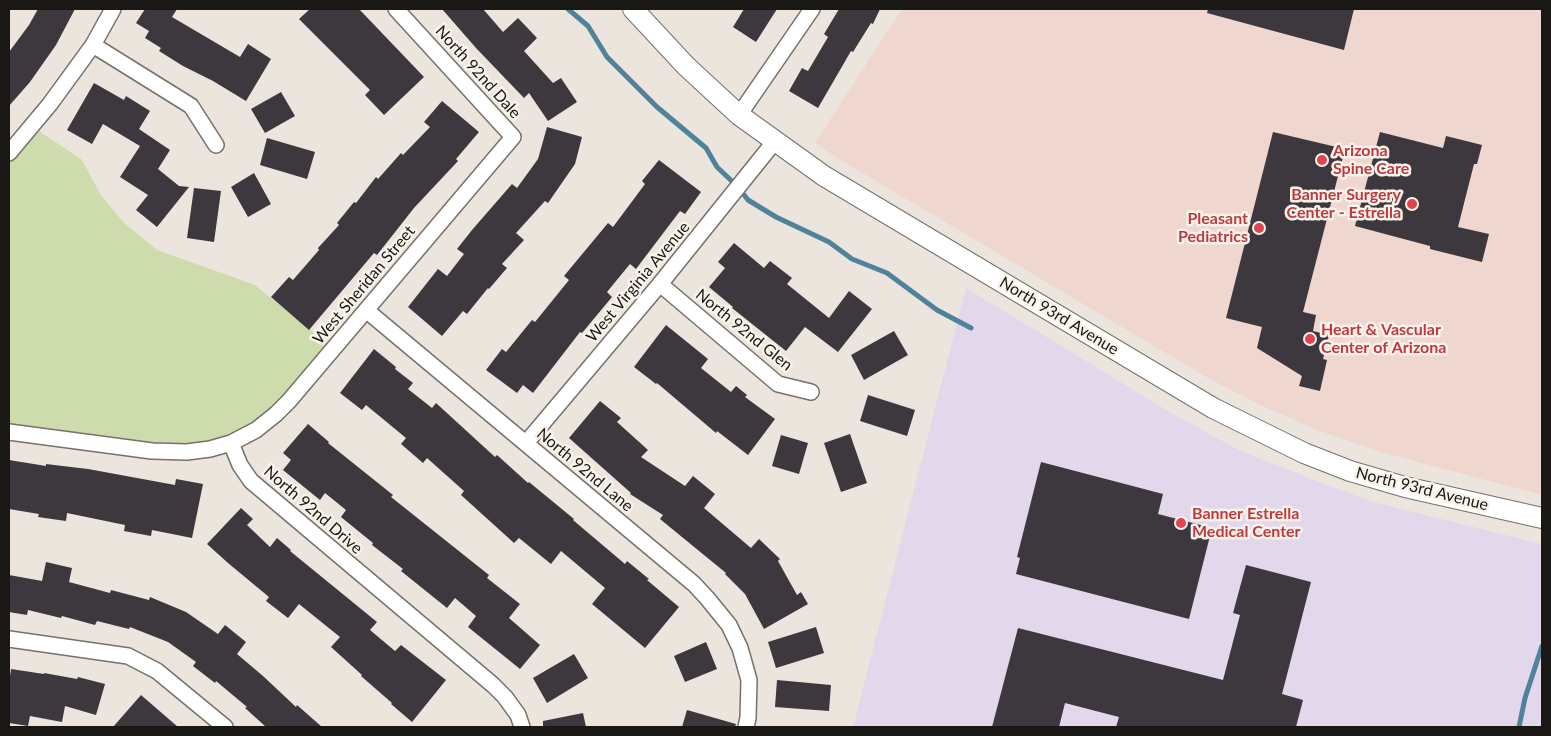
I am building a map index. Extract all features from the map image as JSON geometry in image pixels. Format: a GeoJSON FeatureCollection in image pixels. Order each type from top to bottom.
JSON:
{"type":"FeatureCollection","features":[{"type":"Feature","properties":{"kind":"street"},"geometry":{"type":"LineString","coordinates":[[9,153],[50,104],[92,45],[113,9]]}},
{"type":"Feature","properties":{"kind":"street","name":"North 92nd Dale"},"geometry":{"type":"LineString","coordinates":[[396,9],[513,137]]}},
{"type":"Feature","properties":{"kind":"street","name":"North 93rd Avenue"},"geometry":{"type":"LineString","coordinates":[[633,9],[686,66],[739,115],[832,181],[1213,408],[1304,453],[1350,470],[1405,487],[1542,518]]}},
{"type":"Feature","properties":{"kind":"street"},"geometry":{"type":"LineString","coordinates":[[739,115],[812,9]]}},
{"type":"Feature","properties":{"kind":"street"},"geometry":{"type":"LineString","coordinates":[[92,45],[190,106],[216,145]]}},
{"type":"Feature","properties":{"kind":"street","name":"West Sheridan Street"},"geometry":{"type":"LineString","coordinates":[[230,444],[256,430],[289,401],[513,137]]}},
{"type":"Feature","properties":{"kind":"street","name":"West Virginia Avenue"},"geometry":{"type":"LineString","coordinates":[[526,444],[660,284],[775,141]]}},
{"type":"Feature","properties":{"kind":"street","name":"North 92nd Glen"},"geometry":{"type":"LineString","coordinates":[[660,284],[778,384],[812,392]]}},
{"type":"Feature","properties":{"kind":"street","name":"North 92nd Lane"},"geometry":{"type":"LineString","coordinates":[[366,310],[694,584],[707,598],[729,625],[740,648],[749,680],[746,727]]}},
{"type":"Feature","properties":{"kind":"street"},"geometry":{"type":"LineString","coordinates":[[9,432],[168,453],[202,450],[230,444]]}},
{"type":"Feature","properties":{"kind":"street","name":"North 92nd Drive"},"geometry":{"type":"LineString","coordinates":[[230,444],[240,465],[251,481],[493,685],[505,697],[518,715],[522,727]]}},
{"type":"Feature","properties":{"kind":"street"},"geometry":{"type":"LineString","coordinates":[[9,639],[128,656],[157,671],[225,727]]}},
{"type":"Feature","properties":{"kind":"shaded area"},"geometry":{"type":"Polygon","coordinates":[[[902,9],[1542,9],[1542,495],[1384,453],[1317,430],[1258,404],[1208,378],[815,143],[902,9]]]}},
{"type":"Feature","properties":{"kind":"shaded area","name":"Banner Estrella Medical Center"},"geometry":{"type":"Polygon","coordinates":[[[966,288],[1173,414],[1235,448],[1370,501],[1542,544],[1542,727],[853,727],[966,288]]]}},
{"type":"Feature","properties":{"kind":"green space"},"geometry":{"type":"Polygon","coordinates":[[[31,126],[81,159],[101,195],[124,223],[157,250],[255,285],[333,348],[276,414],[210,449],[9,432],[9,153],[31,126]]]}},
{"type":"Feature","properties":{"kind":"building"},"geometry":{"type":"Polygon","coordinates":[[[38,9],[75,9],[56,45],[30,82],[9,106],[9,52],[38,9]]]}},
{"type":"Feature","properties":{"kind":"building"},"geometry":{"type":"Polygon","coordinates":[[[145,9],[177,9],[172,17],[240,57],[248,44],[271,59],[246,101],[159,51],[161,48],[145,38],[149,31],[136,23],[145,9]]]}},
{"type":"Feature","properties":{"kind":"building"},"geometry":{"type":"Polygon","coordinates":[[[310,9],[359,9],[424,77],[384,115],[365,95],[370,90],[299,19],[310,9]]]}},
{"type":"Feature","properties":{"kind":"building"},"geometry":{"type":"Polygon","coordinates":[[[442,9],[483,9],[503,32],[518,18],[537,38],[524,51],[553,83],[561,78],[577,102],[548,121],[529,93],[524,98],[442,9]]]}},
{"type":"Feature","properties":{"kind":"building"},"geometry":{"type":"Polygon","coordinates":[[[744,9],[777,9],[756,42],[733,27],[744,9]]]}},
{"type":"Feature","properties":{"kind":"building"},"geometry":{"type":"Polygon","coordinates":[[[839,9],[880,9],[873,24],[871,23],[853,52],[851,51],[818,108],[789,91],[802,68],[808,71],[828,37],[824,34],[839,9]]]}},
{"type":"Feature","properties":{"kind":"building"},"geometry":{"type":"Polygon","coordinates":[[[1208,9],[1354,9],[1344,50],[1207,13],[1208,9]]]}},
{"type":"Feature","properties":{"kind":"building"},"geometry":{"type":"Polygon","coordinates":[[[94,83],[124,100],[126,96],[150,111],[139,129],[170,150],[158,169],[179,186],[189,187],[157,227],[136,210],[148,195],[120,177],[140,146],[103,124],[92,144],[67,130],[94,83]]]}},
{"type":"Feature","properties":{"kind":"building"},"geometry":{"type":"Polygon","coordinates":[[[281,92],[295,116],[265,133],[251,109],[281,92]]]}},
{"type":"Feature","properties":{"kind":"building"},"geometry":{"type":"Polygon","coordinates":[[[442,101],[479,132],[456,159],[458,161],[414,208],[377,255],[374,253],[309,330],[271,297],[289,277],[293,280],[339,225],[337,223],[354,202],[356,203],[376,177],[378,179],[401,153],[403,155],[430,127],[424,122],[442,101]]]}},
{"type":"Feature","properties":{"kind":"building"},"geometry":{"type":"Polygon","coordinates":[[[547,127],[582,137],[575,164],[548,203],[545,201],[516,233],[524,240],[502,264],[507,268],[467,314],[463,311],[442,336],[408,307],[438,269],[447,276],[464,254],[457,249],[472,230],[512,184],[517,188],[538,159],[547,127]]]}},
{"type":"Feature","properties":{"kind":"building"},"geometry":{"type":"Polygon","coordinates":[[[1273,132],[1345,149],[1303,312],[1316,315],[1313,331],[1329,335],[1323,359],[1327,360],[1320,391],[1299,386],[1302,376],[1257,348],[1262,327],[1226,318],[1273,132]]]}},
{"type":"Feature","properties":{"kind":"building","name":"Banner Surgery Center - Estrella"},"geometry":{"type":"Polygon","coordinates":[[[1380,132],[1443,148],[1446,136],[1482,145],[1477,164],[1474,164],[1458,227],[1489,234],[1482,262],[1430,249],[1430,246],[1355,226],[1380,132]]]}},
{"type":"Feature","properties":{"kind":"building"},"geometry":{"type":"Polygon","coordinates":[[[267,138],[315,152],[307,179],[260,165],[267,138]]]}},
{"type":"Feature","properties":{"kind":"building"},"geometry":{"type":"Polygon","coordinates":[[[659,160],[701,192],[685,214],[680,211],[636,269],[630,264],[607,292],[612,297],[582,333],[580,332],[533,393],[523,385],[517,393],[486,370],[502,349],[506,352],[532,320],[535,322],[569,280],[564,276],[608,223],[613,227],[645,184],[642,181],[659,160]]]}},
{"type":"Feature","properties":{"kind":"building"},"geometry":{"type":"Polygon","coordinates":[[[254,173],[271,204],[248,217],[231,187],[254,173]]]}},
{"type":"Feature","properties":{"kind":"building"},"geometry":{"type":"Polygon","coordinates":[[[194,188],[221,191],[214,242],[187,238],[194,188]]]}},
{"type":"Feature","properties":{"kind":"building"},"geometry":{"type":"Polygon","coordinates":[[[734,243],[764,268],[770,261],[792,278],[787,284],[829,318],[849,291],[872,309],[838,352],[805,327],[786,351],[709,287],[725,268],[718,262],[734,243]]]}},
{"type":"Feature","properties":{"kind":"building"},"geometry":{"type":"Polygon","coordinates":[[[666,325],[708,359],[701,368],[731,392],[736,386],[747,395],[745,397],[775,419],[748,455],[717,431],[716,433],[657,383],[634,367],[666,325]]]}},
{"type":"Feature","properties":{"kind":"building"},"geometry":{"type":"Polygon","coordinates":[[[894,331],[908,355],[864,380],[851,355],[894,331]]]}},
{"type":"Feature","properties":{"kind":"building"},"geometry":{"type":"Polygon","coordinates":[[[374,349],[413,383],[408,389],[432,408],[436,403],[495,457],[497,455],[625,564],[627,561],[649,579],[647,580],[679,607],[645,648],[592,604],[605,588],[561,551],[551,564],[519,538],[514,543],[461,495],[464,491],[427,458],[423,463],[401,444],[406,438],[366,405],[362,410],[340,393],[374,349]]]}},
{"type":"Feature","properties":{"kind":"building"},"geometry":{"type":"Polygon","coordinates":[[[868,395],[915,410],[907,436],[860,421],[868,395]]]}},
{"type":"Feature","properties":{"kind":"building"},"geometry":{"type":"Polygon","coordinates":[[[600,401],[621,418],[617,422],[648,450],[641,457],[685,486],[693,476],[715,494],[704,508],[751,548],[759,539],[780,559],[778,561],[797,595],[801,592],[808,604],[764,629],[745,594],[726,573],[660,519],[663,515],[630,494],[569,438],[600,401]]]}},
{"type":"Feature","properties":{"kind":"building"},"geometry":{"type":"Polygon","coordinates":[[[308,424],[328,443],[393,495],[391,497],[489,575],[487,578],[520,604],[509,618],[540,645],[520,669],[468,627],[476,616],[455,598],[447,608],[401,571],[403,569],[372,545],[373,543],[341,517],[346,510],[325,493],[320,500],[283,470],[291,460],[283,453],[308,424]]]}},
{"type":"Feature","properties":{"kind":"building"},"geometry":{"type":"Polygon","coordinates":[[[850,434],[867,483],[841,492],[824,443],[850,434]]]}},
{"type":"Feature","properties":{"kind":"building"},"geometry":{"type":"Polygon","coordinates":[[[781,435],[808,443],[799,474],[772,466],[781,435]]]}},
{"type":"Feature","properties":{"kind":"building"},"geometry":{"type":"Polygon","coordinates":[[[9,460],[46,466],[46,464],[88,469],[175,485],[176,479],[203,484],[192,538],[152,530],[151,536],[124,531],[125,525],[67,513],[66,521],[38,517],[39,514],[9,509],[9,460]]]}},
{"type":"Feature","properties":{"kind":"building"},"geometry":{"type":"Polygon","coordinates":[[[1041,462],[1163,494],[1158,514],[1212,528],[1189,619],[1016,574],[1020,558],[1017,557],[1041,462]]]}},
{"type":"Feature","properties":{"kind":"building"},"geometry":{"type":"Polygon","coordinates":[[[241,508],[253,519],[247,525],[270,547],[277,538],[290,551],[377,622],[370,630],[395,651],[401,645],[446,680],[412,722],[331,647],[340,637],[299,604],[288,618],[266,601],[269,597],[207,544],[241,508]]]}},
{"type":"Feature","properties":{"kind":"building"},"geometry":{"type":"Polygon","coordinates":[[[46,562],[72,568],[69,582],[110,593],[111,590],[149,600],[150,597],[186,612],[218,634],[225,625],[246,642],[237,654],[296,707],[297,705],[322,727],[266,727],[245,708],[247,707],[216,681],[215,683],[193,666],[196,662],[168,642],[130,627],[129,629],[97,621],[95,625],[62,616],[61,618],[28,610],[27,615],[9,612],[9,575],[42,581],[46,562]]]}},
{"type":"Feature","properties":{"kind":"building"},"geometry":{"type":"Polygon","coordinates":[[[1246,565],[1311,582],[1282,694],[1303,700],[1296,727],[1116,727],[1119,717],[1065,703],[1059,727],[992,727],[1018,628],[1223,680],[1240,615],[1233,613],[1246,565]]]}},
{"type":"Feature","properties":{"kind":"building"},"geometry":{"type":"Polygon","coordinates":[[[816,627],[824,653],[776,668],[768,642],[816,627]]]}},
{"type":"Feature","properties":{"kind":"building"},"geometry":{"type":"Polygon","coordinates":[[[706,642],[717,669],[685,682],[674,656],[706,642]]]}},
{"type":"Feature","properties":{"kind":"building"},"geometry":{"type":"Polygon","coordinates":[[[574,654],[588,678],[547,703],[533,678],[574,654]]]}},
{"type":"Feature","properties":{"kind":"building"},"geometry":{"type":"Polygon","coordinates":[[[11,669],[77,679],[78,677],[105,684],[96,715],[65,706],[62,722],[30,716],[28,726],[9,723],[11,669]]]}},
{"type":"Feature","properties":{"kind":"building"},"geometry":{"type":"Polygon","coordinates":[[[777,680],[831,685],[829,711],[775,707],[777,680]]]}},
{"type":"Feature","properties":{"kind":"building"},"geometry":{"type":"Polygon","coordinates":[[[141,695],[178,727],[113,727],[141,695]]]}},
{"type":"Feature","properties":{"kind":"building"},"geometry":{"type":"Polygon","coordinates":[[[687,710],[736,724],[735,727],[682,727],[687,710]]]}},
{"type":"Feature","properties":{"kind":"building"},"geometry":{"type":"Polygon","coordinates":[[[583,713],[586,727],[543,727],[543,721],[583,713]]]}},
{"type":"Feature","properties":{"kind":"waterway"},"geometry":{"type":"LineString","coordinates":[[568,9],[588,26],[607,57],[657,107],[706,148],[717,167],[738,187],[748,200],[776,217],[829,242],[852,259],[887,273],[937,310],[971,328]]}},
{"type":"Feature","properties":{"kind":"waterway"},"geometry":{"type":"LineString","coordinates":[[1519,727],[1525,698],[1542,646]]}},
{"type":"Feature","properties":{"kind":"place","name":"Arizona Spine Care"},"geometry":{"type":"Point","coordinates":[1322,160]}},
{"type":"Feature","properties":{"kind":"place","name":"Banner Surgery Center - Estrella"},"geometry":{"type":"Point","coordinates":[1412,204]}},
{"type":"Feature","properties":{"kind":"place","name":"Pleasant Pediatrics"},"geometry":{"type":"Point","coordinates":[1259,228]}},
{"type":"Feature","properties":{"kind":"place","name":"Heart & Vascular Center of Arizona"},"geometry":{"type":"Point","coordinates":[1310,339]}},
{"type":"Feature","properties":{"kind":"place","name":"Banner Estrella Medical Center"},"geometry":{"type":"Point","coordinates":[1181,523]}}]}
